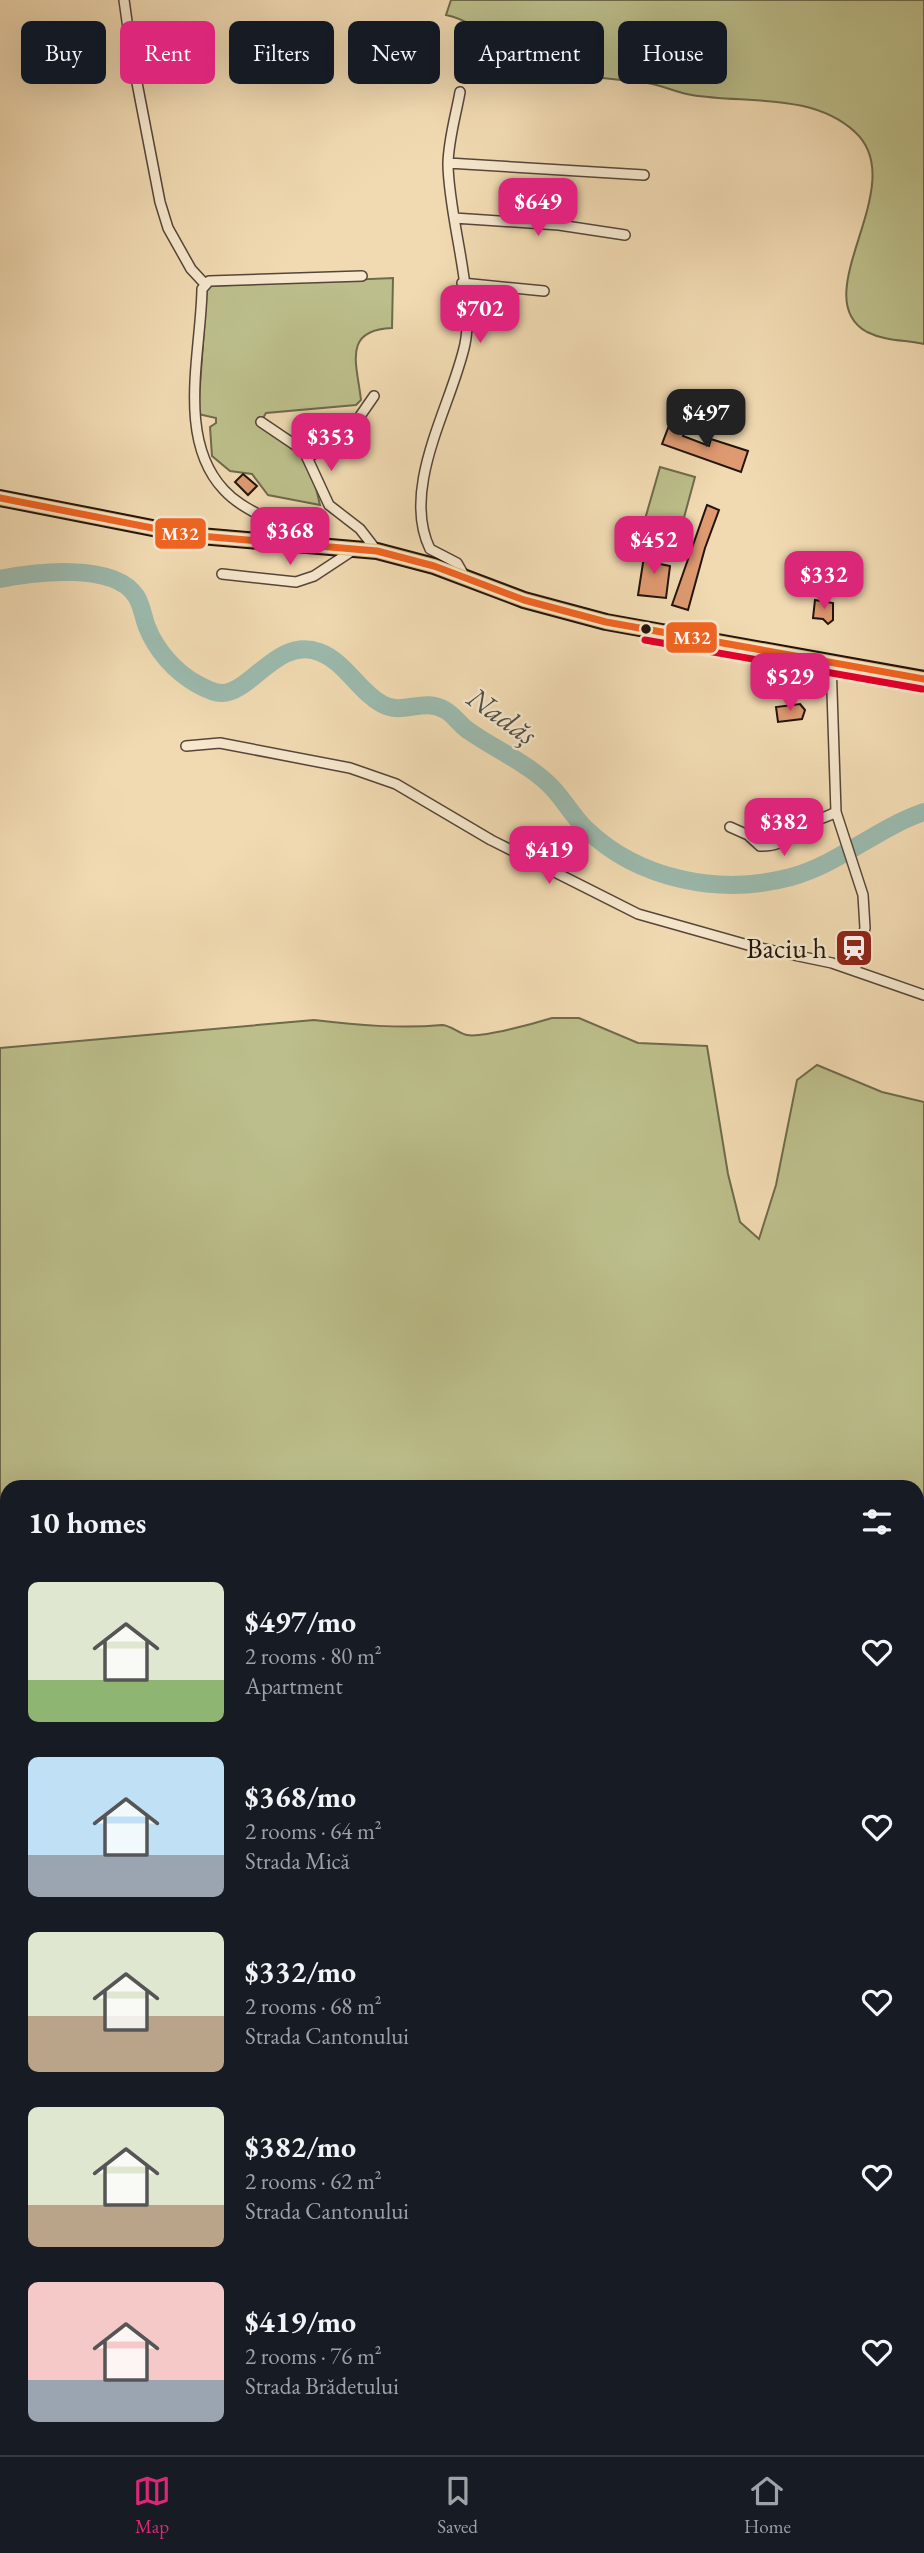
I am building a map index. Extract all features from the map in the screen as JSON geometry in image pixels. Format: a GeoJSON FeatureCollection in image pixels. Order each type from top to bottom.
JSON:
{"type":"FeatureCollection","features":[{"type":"Feature","properties":{"kind":"main road"},"geometry":{"type":"LineString","coordinates":[[0,498],[188,535],[241,541],[298,542],[377,551],[465,577],[524,600],[606,622],[924,679]]}},
{"type":"Feature","properties":{"kind":"street"},"geometry":{"type":"LineString","coordinates":[[124,0],[132,57],[160,202],[168,229],[191,269],[204,283],[194,419],[199,450],[213,477],[233,498],[285,530],[298,542]]}},
{"type":"Feature","properties":{"kind":"street"},"geometry":{"type":"LineString","coordinates":[[460,92],[448,163],[469,320],[464,347],[425,472],[422,509],[430,549],[457,564],[465,577]]}},
{"type":"Feature","properties":{"kind":"street"},"geometry":{"type":"LineString","coordinates":[[448,163],[644,174]]}},
{"type":"Feature","properties":{"kind":"street"},"geometry":{"type":"LineString","coordinates":[[454,218],[559,225],[625,235]]}},
{"type":"Feature","properties":{"kind":"street"},"geometry":{"type":"LineString","coordinates":[[204,283],[362,276]]}},
{"type":"Feature","properties":{"kind":"street"},"geometry":{"type":"LineString","coordinates":[[462,283],[544,291]]}},
{"type":"Feature","properties":{"kind":"street"},"geometry":{"type":"LineString","coordinates":[[309,457],[349,432],[374,396]]}},
{"type":"Feature","properties":{"kind":"street"},"geometry":{"type":"LineString","coordinates":[[261,422],[292,440],[309,457],[330,505],[360,529],[377,551]]}},
{"type":"Feature","properties":{"kind":"street"},"geometry":{"type":"LineString","coordinates":[[222,574],[296,582],[314,576],[356,548]]}},
{"type":"Feature","properties":{"kind":"street"},"geometry":{"type":"LineString","coordinates":[[831,661],[836,812],[863,895],[865,928],[855,971]]}},
{"type":"Feature","properties":{"kind":"street"},"geometry":{"type":"LineString","coordinates":[[186,746],[220,743],[350,768],[396,784],[491,839],[638,914],[855,971],[924,995]]}},
{"type":"Feature","properties":{"kind":"street"},"geometry":{"type":"LineString","coordinates":[[730,827],[748,835],[760,846],[775,846],[789,838],[797,827],[817,822],[836,812]]}},
{"type":"Feature","properties":{"kind":"green space"},"geometry":{"type":"Polygon","coordinates":[[[451,0],[924,0],[924,344],[874,335],[867,332],[850,315],[846,293],[850,267],[872,181],[870,154],[855,132],[838,119],[799,105],[712,98],[681,93],[652,84],[727,84],[727,21],[618,21],[618,80],[604,78],[604,21],[463,21],[446,15],[451,0]]]}},
{"type":"Feature","properties":{"kind":"green space"},"geometry":{"type":"Polygon","coordinates":[[[393,278],[392,328],[365,335],[356,351],[361,400],[356,405],[266,413],[259,425],[287,441],[303,455],[312,474],[320,505],[268,495],[252,474],[230,471],[212,456],[210,427],[216,423],[216,418],[198,414],[207,286],[393,278]]]}},
{"type":"Feature","properties":{"kind":"green space"},"geometry":{"type":"Polygon","coordinates":[[[660,467],[695,477],[679,536],[643,526],[660,467]]]}},
{"type":"Feature","properties":{"kind":"green space"},"geometry":{"type":"Polygon","coordinates":[[[552,1018],[579,1018],[638,1043],[707,1046],[728,1174],[740,1222],[759,1239],[776,1185],[797,1080],[817,1065],[882,1092],[924,1102],[924,1480],[0,1480],[0,1048],[314,1020],[378,1026],[442,1025],[474,1035],[509,1030],[552,1018]]]}},
{"type":"Feature","properties":{"kind":"building"},"geometry":{"type":"Polygon","coordinates":[[[670,423],[686,429],[683,436],[709,446],[711,439],[748,451],[741,472],[662,444],[670,423]]]}},
{"type":"Feature","properties":{"kind":"building"},"geometry":{"type":"Polygon","coordinates":[[[243,474],[257,486],[248,495],[235,482],[243,474]]]}},
{"type":"Feature","properties":{"kind":"building"},"geometry":{"type":"Polygon","coordinates":[[[707,505],[719,510],[705,548],[688,610],[672,605],[707,505]]]}},
{"type":"Feature","properties":{"kind":"building"},"geometry":{"type":"Polygon","coordinates":[[[645,550],[662,553],[660,564],[670,566],[666,598],[638,595],[645,550]]]}},
{"type":"Feature","properties":{"kind":"building"},"geometry":{"type":"Polygon","coordinates":[[[815,600],[833,603],[833,620],[828,624],[823,619],[813,618],[815,600]]]}},
{"type":"Feature","properties":{"kind":"building"},"geometry":{"type":"Polygon","coordinates":[[[800,704],[805,710],[802,719],[778,722],[776,707],[800,704]]]}},
{"type":"Feature","properties":{"kind":"waterway","name":"Nadăș"},"geometry":{"type":"LineString","coordinates":[[0,579],[72,572],[110,578],[125,585],[136,596],[151,636],[167,660],[189,679],[216,692],[233,691],[278,658],[291,652],[304,649],[319,652],[337,663],[382,704],[398,708],[429,705],[445,710],[469,731],[543,779],[580,823],[607,846],[630,861],[655,872],[682,879],[736,885],[791,877],[825,864],[890,827],[924,812]]}},
{"type":"Feature","properties":{"kind":"transit line","name":"M32"},"geometry":{"type":"LineString","coordinates":[[0,498],[188,535],[377,551],[434,566],[524,600],[606,622],[924,679]]}},
{"type":"Feature","properties":{"kind":"transit line"},"geometry":{"type":"LineString","coordinates":[[645,640],[922,689]]}},
{"type":"Feature","properties":{"kind":"place","name":"Baciu h"},"geometry":{"type":"Point","coordinates":[854,948]}}]}
